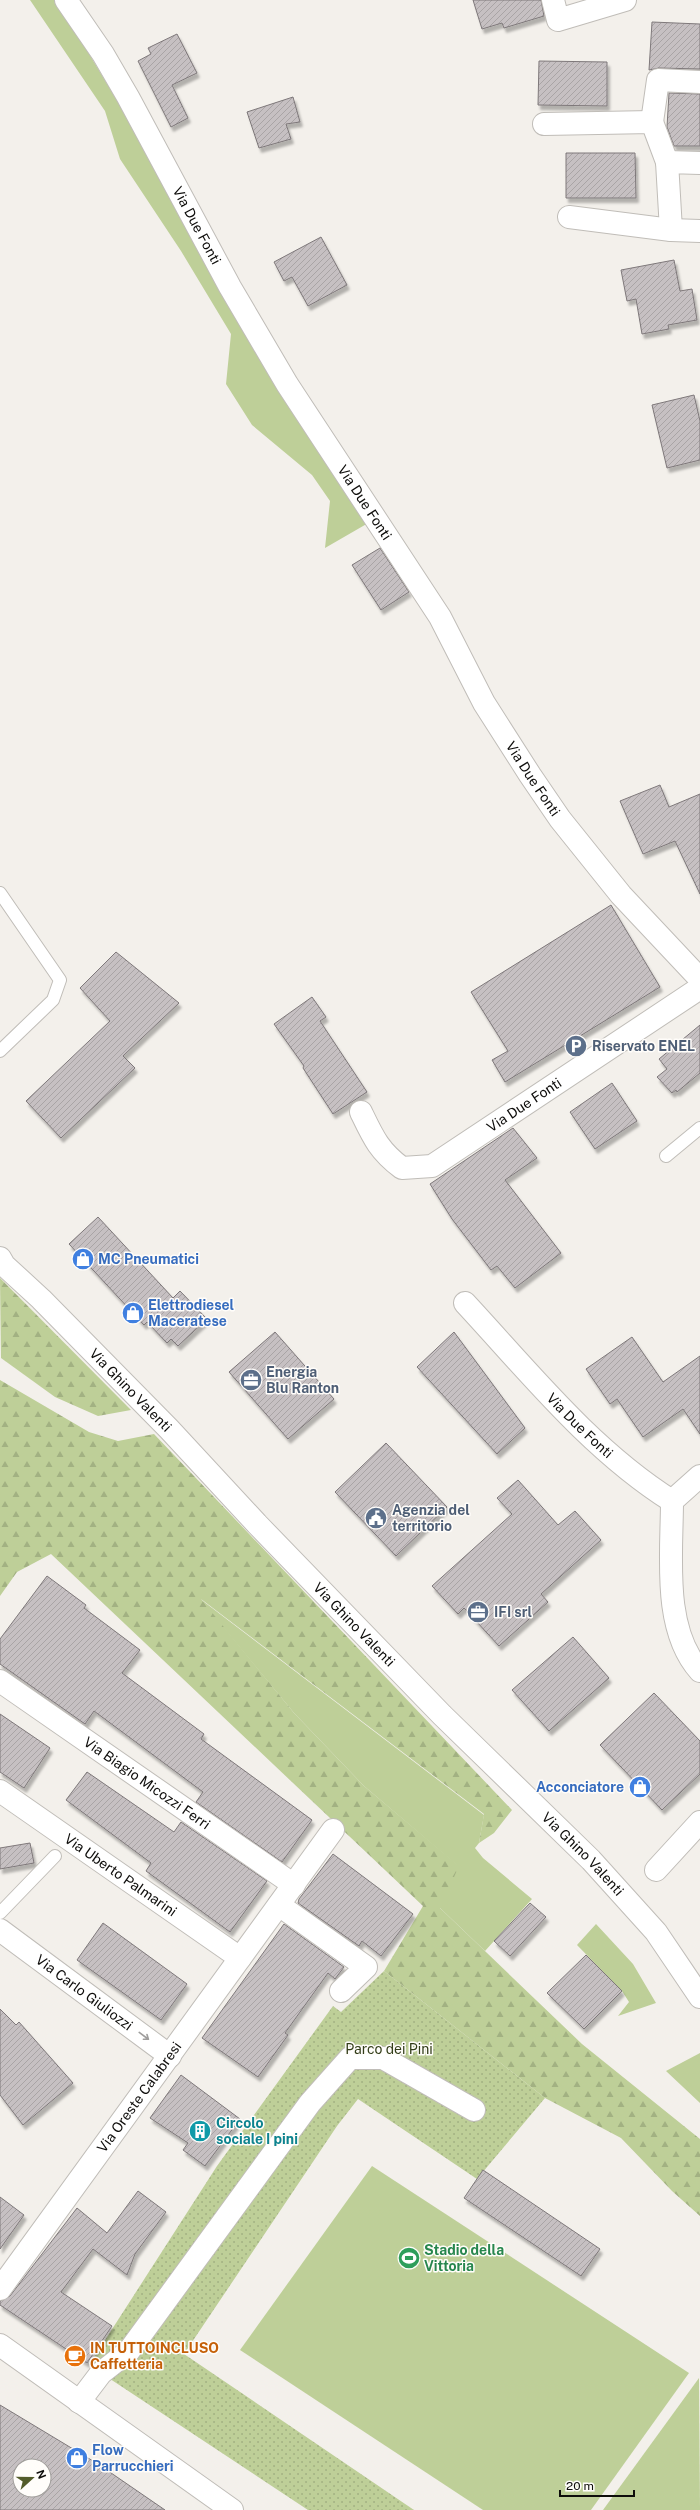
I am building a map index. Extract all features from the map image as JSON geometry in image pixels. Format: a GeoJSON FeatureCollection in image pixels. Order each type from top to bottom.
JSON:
{"type":"FeatureCollection","features":[{"type":"Feature","properties":{"kind":"street","name":"Via Due Fonti"},"geometry":{"type":"LineString","coordinates":[[66,0],[103,54],[121,84],[234,293],[287,384],[440,617],[484,703],[530,775],[560,819],[621,895],[700,979]]}},
{"type":"Feature","properties":{"kind":"street"},"geometry":{"type":"LineString","coordinates":[[553,0],[558,20],[626,0]]}},
{"type":"Feature","properties":{"kind":"street"},"geometry":{"type":"LineString","coordinates":[[671,230],[667,162],[652,122],[658,80],[700,82]]}},
{"type":"Feature","properties":{"kind":"street"},"geometry":{"type":"LineString","coordinates":[[544,124],[652,122]]}},
{"type":"Feature","properties":{"kind":"street"},"geometry":{"type":"LineString","coordinates":[[667,162],[700,163]]}},
{"type":"Feature","properties":{"kind":"street"},"geometry":{"type":"LineString","coordinates":[[569,217],[671,230],[700,231]]}},
{"type":"Feature","properties":{"kind":"street","name":"Via Due Fonti"},"geometry":{"type":"LineString","coordinates":[[361,1112],[376,1144],[392,1161],[402,1168],[432,1166],[700,988]]}},
{"type":"Feature","properties":{"kind":"street","name":"Via Ghino Valenti"},"geometry":{"type":"LineString","coordinates":[[0,1258],[4,1265],[41,1299],[170,1429],[257,1524],[442,1715],[590,1860],[693,1972],[700,1997]]}},
{"type":"Feature","properties":{"kind":"street","name":"Via Due Fonti"},"geometry":{"type":"LineString","coordinates":[[465,1303],[550,1394],[604,1448],[639,1480],[672,1501]]}},
{"type":"Feature","properties":{"kind":"street"},"geometry":{"type":"LineString","coordinates":[[700,1476],[672,1501],[673,1608],[681,1636],[692,1662],[700,1671]]}},
{"type":"Feature","properties":{"kind":"street","name":"Via Biagio Micozzi Ferri"},"geometry":{"type":"LineString","coordinates":[[0,1681],[294,1885]]}},
{"type":"Feature","properties":{"kind":"street","name":"Via Uberto Palmarini"},"geometry":{"type":"LineString","coordinates":[[0,1792],[240,1958]]}},
{"type":"Feature","properties":{"kind":"street"},"geometry":{"type":"LineString","coordinates":[[656,1870],[700,1822]]}},
{"type":"Feature","properties":{"kind":"street","name":"Via Oreste Calabresi"},"geometry":{"type":"LineString","coordinates":[[0,2289],[334,1830]]}},
{"type":"Feature","properties":{"kind":"street"},"geometry":{"type":"LineString","coordinates":[[279,1905],[366,1967],[341,1991]]}},
{"type":"Feature","properties":{"kind":"street","name":"Via Carlo Giuliozzi"},"geometry":{"type":"LineString","coordinates":[[0,1930],[170,2056]]}},
{"type":"Feature","properties":{"kind":"street"},"geometry":{"type":"LineString","coordinates":[[79,2402],[101,2373],[129,2351],[310,2103],[350,2058],[383,2058],[474,2110]]}},
{"type":"Feature","properties":{"kind":"street"},"geometry":{"type":"LineString","coordinates":[[0,2346],[232,2510]]}},
{"type":"Feature","properties":{"kind":"lane"},"geometry":{"type":"LineString","coordinates":[[0,893],[60,980],[53,1000],[0,1050]]}},
{"type":"Feature","properties":{"kind":"lane"},"geometry":{"type":"LineString","coordinates":[[666,1156],[700,1128]]}},
{"type":"Feature","properties":{"kind":"lane"},"geometry":{"type":"LineString","coordinates":[[0,1913],[55,1856]]}},
{"type":"Feature","properties":{"kind":"green space"},"geometry":{"type":"Polygon","coordinates":[[[30,0],[56,0],[58,2],[370,522],[325,548],[330,501],[312,475],[252,425],[226,384],[231,334],[181,251],[120,159],[105,111],[30,0]]]}},
{"type":"Feature","properties":{"kind":"green space"},"geometry":{"type":"Polygon","coordinates":[[[0,1278],[131,1410],[98,1416],[55,1397],[1,1358],[0,1278]]]}},
{"type":"Feature","properties":{"kind":"green space"},"geometry":{"type":"Polygon","coordinates":[[[0,1380],[89,1432],[118,1441],[154,1434],[512,1810],[494,1833],[479,1843],[484,1814],[201,1599],[294,1713],[364,1786],[459,1866],[440,1908],[582,2044],[700,2139],[700,2216],[672,2191],[621,2138],[545,2098],[384,1971],[423,1906],[51,1554],[17,1572],[0,1596],[0,1380]]]}},
{"type":"Feature","properties":{"kind":"green space"},"geometry":{"type":"Polygon","coordinates":[[[199,1598],[484,1815],[479,1843],[475,1848],[483,1858],[532,1899],[485,1951],[439,1907],[458,1866],[364,1786],[294,1713],[199,1598]]]}},
{"type":"Feature","properties":{"kind":"green space"},"geometry":{"type":"Polygon","coordinates":[[[596,1924],[633,1964],[656,2003],[618,2016],[629,2002],[622,1991],[577,1945],[596,1924]]]}},
{"type":"Feature","properties":{"kind":"green space","name":"Parco dei Pini"},"geometry":{"type":"Polygon","coordinates":[[[384,1971],[545,2098],[477,2179],[358,2099],[337,2126],[184,2354],[414,2510],[308,2510],[89,2365],[217,2166],[333,2006],[341,2012],[384,1971]]]}},
{"type":"Feature","properties":{"kind":"green space"},"geometry":{"type":"Polygon","coordinates":[[[700,2053],[700,2103],[666,2071],[700,2053]]]}},
{"type":"Feature","properties":{"kind":"green space","name":"Stadio della Vittoria"},"geometry":{"type":"Polygon","coordinates":[[[372,2166],[689,2373],[591,2510],[483,2510],[240,2350],[372,2166]]]}},
{"type":"Feature","properties":{"kind":"green space"},"geometry":{"type":"Polygon","coordinates":[[[699,2378],[700,2510],[603,2510],[699,2378]]]}},
{"type":"Feature","properties":{"kind":"building"},"geometry":{"type":"Polygon","coordinates":[[[473,0],[541,0],[544,16],[504,28],[502,23],[482,29],[473,0]]]}},
{"type":"Feature","properties":{"kind":"building"},"geometry":{"type":"Polygon","coordinates":[[[652,22],[700,24],[700,69],[659,68],[649,70],[652,22]]]}},
{"type":"Feature","properties":{"kind":"building"},"geometry":{"type":"Polygon","coordinates":[[[177,34],[197,73],[172,85],[188,118],[171,127],[138,61],[151,54],[148,48],[177,34]]]}},
{"type":"Feature","properties":{"kind":"building"},"geometry":{"type":"Polygon","coordinates":[[[539,61],[607,62],[607,106],[538,105],[539,61]]]}},
{"type":"Feature","properties":{"kind":"building"},"geometry":{"type":"Polygon","coordinates":[[[669,93],[700,94],[700,146],[674,146],[667,127],[669,93]]]}},
{"type":"Feature","properties":{"kind":"building"},"geometry":{"type":"Polygon","coordinates":[[[293,97],[300,122],[286,124],[291,139],[259,148],[247,112],[293,97]]]}},
{"type":"Feature","properties":{"kind":"building"},"geometry":{"type":"Polygon","coordinates":[[[566,153],[635,153],[636,198],[566,198],[566,153]]]}},
{"type":"Feature","properties":{"kind":"building"},"geometry":{"type":"Polygon","coordinates":[[[321,237],[347,285],[308,306],[292,277],[284,281],[274,262],[321,237]]]}},
{"type":"Feature","properties":{"kind":"building"},"geometry":{"type":"Polygon","coordinates":[[[674,260],[680,291],[692,289],[697,320],[668,325],[669,329],[642,334],[636,299],[627,301],[621,270],[674,260]]]}},
{"type":"Feature","properties":{"kind":"building"},"geometry":{"type":"Polygon","coordinates":[[[694,395],[700,421],[700,460],[667,468],[652,405],[694,395]]]}},
{"type":"Feature","properties":{"kind":"building"},"geometry":{"type":"Polygon","coordinates":[[[380,548],[409,592],[381,610],[352,565],[380,548]]]}},
{"type":"Feature","properties":{"kind":"building"},"geometry":{"type":"Polygon","coordinates":[[[660,785],[669,807],[700,794],[700,894],[675,841],[643,854],[620,801],[660,785]]]}},
{"type":"Feature","properties":{"kind":"building"},"geometry":{"type":"Polygon","coordinates":[[[611,905],[660,987],[505,1082],[492,1060],[508,1051],[471,992],[611,905]]]}},
{"type":"Feature","properties":{"kind":"building"},"geometry":{"type":"Polygon","coordinates":[[[116,952],[179,1003],[123,1056],[135,1068],[61,1138],[26,1101],[110,1021],[80,988],[116,952]]]}},
{"type":"Feature","properties":{"kind":"building"},"geometry":{"type":"Polygon","coordinates":[[[312,997],[326,1017],[320,1021],[367,1092],[333,1114],[303,1068],[304,1066],[274,1024],[312,997]]]}},
{"type":"Feature","properties":{"kind":"building"},"geometry":{"type":"Polygon","coordinates":[[[700,1025],[700,1073],[677,1092],[676,1090],[672,1093],[657,1077],[667,1069],[659,1059],[700,1025]]]}},
{"type":"Feature","properties":{"kind":"building"},"geometry":{"type":"Polygon","coordinates":[[[612,1083],[637,1121],[595,1149],[570,1112],[612,1083]]]}},
{"type":"Feature","properties":{"kind":"building"},"geometry":{"type":"Polygon","coordinates":[[[513,1128],[537,1158],[505,1180],[561,1253],[515,1288],[497,1266],[491,1270],[452,1219],[430,1184],[513,1128]]]}},
{"type":"Feature","properties":{"kind":"building"},"geometry":{"type":"Polygon","coordinates":[[[98,1217],[173,1298],[180,1291],[207,1319],[178,1346],[171,1339],[167,1343],[147,1322],[144,1325],[69,1244],[98,1217]]]}},
{"type":"Feature","properties":{"kind":"building"},"geometry":{"type":"Polygon","coordinates":[[[275,1332],[334,1399],[288,1439],[229,1372],[275,1332]]]}},
{"type":"Feature","properties":{"kind":"building"},"geometry":{"type":"Polygon","coordinates":[[[454,1332],[525,1428],[497,1454],[417,1367],[454,1332]]]}},
{"type":"Feature","properties":{"kind":"building"},"geometry":{"type":"Polygon","coordinates":[[[632,1337],[663,1382],[700,1356],[700,1434],[683,1409],[643,1437],[617,1399],[610,1404],[586,1369],[632,1337]]]}},
{"type":"Feature","properties":{"kind":"building"},"geometry":{"type":"Polygon","coordinates":[[[386,1443],[447,1507],[396,1556],[335,1492],[386,1443]]]}},
{"type":"Feature","properties":{"kind":"building"},"geometry":{"type":"Polygon","coordinates":[[[518,1480],[558,1525],[575,1511],[601,1540],[541,1594],[548,1602],[499,1646],[464,1608],[458,1614],[432,1586],[512,1514],[497,1498],[518,1480]]]}},
{"type":"Feature","properties":{"kind":"building"},"geometry":{"type":"Polygon","coordinates":[[[47,1576],[86,1605],[84,1608],[140,1650],[122,1673],[204,1734],[201,1739],[312,1820],[282,1862],[196,1802],[203,1792],[94,1711],[85,1724],[0,1664],[0,1639],[47,1576]]]}},
{"type":"Feature","properties":{"kind":"building"},"geometry":{"type":"Polygon","coordinates":[[[573,1637],[609,1678],[549,1731],[512,1690],[573,1637]]]}},
{"type":"Feature","properties":{"kind":"building"},"geometry":{"type":"Polygon","coordinates":[[[654,1693],[700,1741],[700,1774],[662,1810],[600,1745],[654,1693]]]}},
{"type":"Feature","properties":{"kind":"building"},"geometry":{"type":"Polygon","coordinates":[[[0,1714],[50,1748],[24,1788],[0,1772],[0,1714]]]}},
{"type":"Feature","properties":{"kind":"building"},"geometry":{"type":"Polygon","coordinates":[[[87,1772],[174,1832],[181,1822],[267,1881],[230,1932],[146,1871],[151,1863],[66,1800],[87,1772]]]}},
{"type":"Feature","properties":{"kind":"building"},"geometry":{"type":"Polygon","coordinates":[[[30,1843],[34,1863],[0,1869],[0,1848],[30,1843]]]}},
{"type":"Feature","properties":{"kind":"building"},"geometry":{"type":"Polygon","coordinates":[[[333,1854],[413,1914],[381,1956],[362,1941],[359,1946],[298,1903],[299,1899],[333,1854]]]}},
{"type":"Feature","properties":{"kind":"building"},"geometry":{"type":"Polygon","coordinates":[[[530,1903],[546,1917],[510,1956],[494,1941],[530,1903]]]}},
{"type":"Feature","properties":{"kind":"building"},"geometry":{"type":"Polygon","coordinates":[[[103,1923],[187,1984],[161,2020],[77,1960],[103,1923]]]}},
{"type":"Feature","properties":{"kind":"building"},"geometry":{"type":"Polygon","coordinates":[[[284,1924],[344,1967],[335,1979],[328,1973],[285,2033],[288,2035],[258,2077],[202,2038],[284,1924]]]}},
{"type":"Feature","properties":{"kind":"building"},"geometry":{"type":"Polygon","coordinates":[[[586,1955],[622,1991],[584,2029],[547,1993],[586,1955]]]}},
{"type":"Feature","properties":{"kind":"building"},"geometry":{"type":"Polygon","coordinates":[[[0,2009],[16,2025],[19,2022],[73,2083],[23,2125],[0,2095],[0,2009]]]}},
{"type":"Feature","properties":{"kind":"building","name":"Circolo sociale I pini"},"geometry":{"type":"Polygon","coordinates":[[[181,2075],[240,2119],[205,2166],[183,2150],[188,2143],[150,2118],[181,2075]]]}},
{"type":"Feature","properties":{"kind":"building"},"geometry":{"type":"Polygon","coordinates":[[[483,2170],[600,2249],[581,2276],[464,2198],[483,2170]]]}},
{"type":"Feature","properties":{"kind":"building"},"geometry":{"type":"Polygon","coordinates":[[[138,2191],[166,2212],[135,2254],[127,2275],[93,2249],[61,2292],[112,2326],[87,2363],[0,2305],[0,2301],[10,2296],[77,2208],[107,2233],[138,2191]]]}},
{"type":"Feature","properties":{"kind":"building"},"geometry":{"type":"Polygon","coordinates":[[[0,2197],[24,2215],[0,2249],[0,2197]]]}},
{"type":"Feature","properties":{"kind":"building"},"geometry":{"type":"Polygon","coordinates":[[[0,2405],[98,2464],[165,2510],[0,2510],[0,2405]]]}},
{"type":"Feature","properties":{"kind":"place","name":"Riservato ENEL"},"geometry":{"type":"Point","coordinates":[576,1046]}},
{"type":"Feature","properties":{"kind":"place","name":"MC Pneumatici"},"geometry":{"type":"Point","coordinates":[83,1259]}},
{"type":"Feature","properties":{"kind":"place","name":"Elettrodiesel Maceratese"},"geometry":{"type":"Point","coordinates":[133,1313]}},
{"type":"Feature","properties":{"kind":"place","name":"Energia Blu Ranton"},"geometry":{"type":"Point","coordinates":[251,1380]}},
{"type":"Feature","properties":{"kind":"place","name":"Agenzia del territorio"},"geometry":{"type":"Point","coordinates":[376,1518]}},
{"type":"Feature","properties":{"kind":"place","name":"IFI srl"},"geometry":{"type":"Point","coordinates":[478,1612]}},
{"type":"Feature","properties":{"kind":"place","name":"Acconciatore"},"geometry":{"type":"Point","coordinates":[640,1787]}},
{"type":"Feature","properties":{"kind":"place","name":"Circolo sociale I pini"},"geometry":{"type":"Point","coordinates":[200,2131]}},
{"type":"Feature","properties":{"kind":"place","name":"Stadio della Vittoria"},"geometry":{"type":"Point","coordinates":[409,2258]}},
{"type":"Feature","properties":{"kind":"place","name":"IN TUTTOINCLUSO Caffetteria"},"geometry":{"type":"Point","coordinates":[75,2356]}},
{"type":"Feature","properties":{"kind":"place","name":"Flow Parrucchieri"},"geometry":{"type":"Point","coordinates":[77,2458]}}]}
